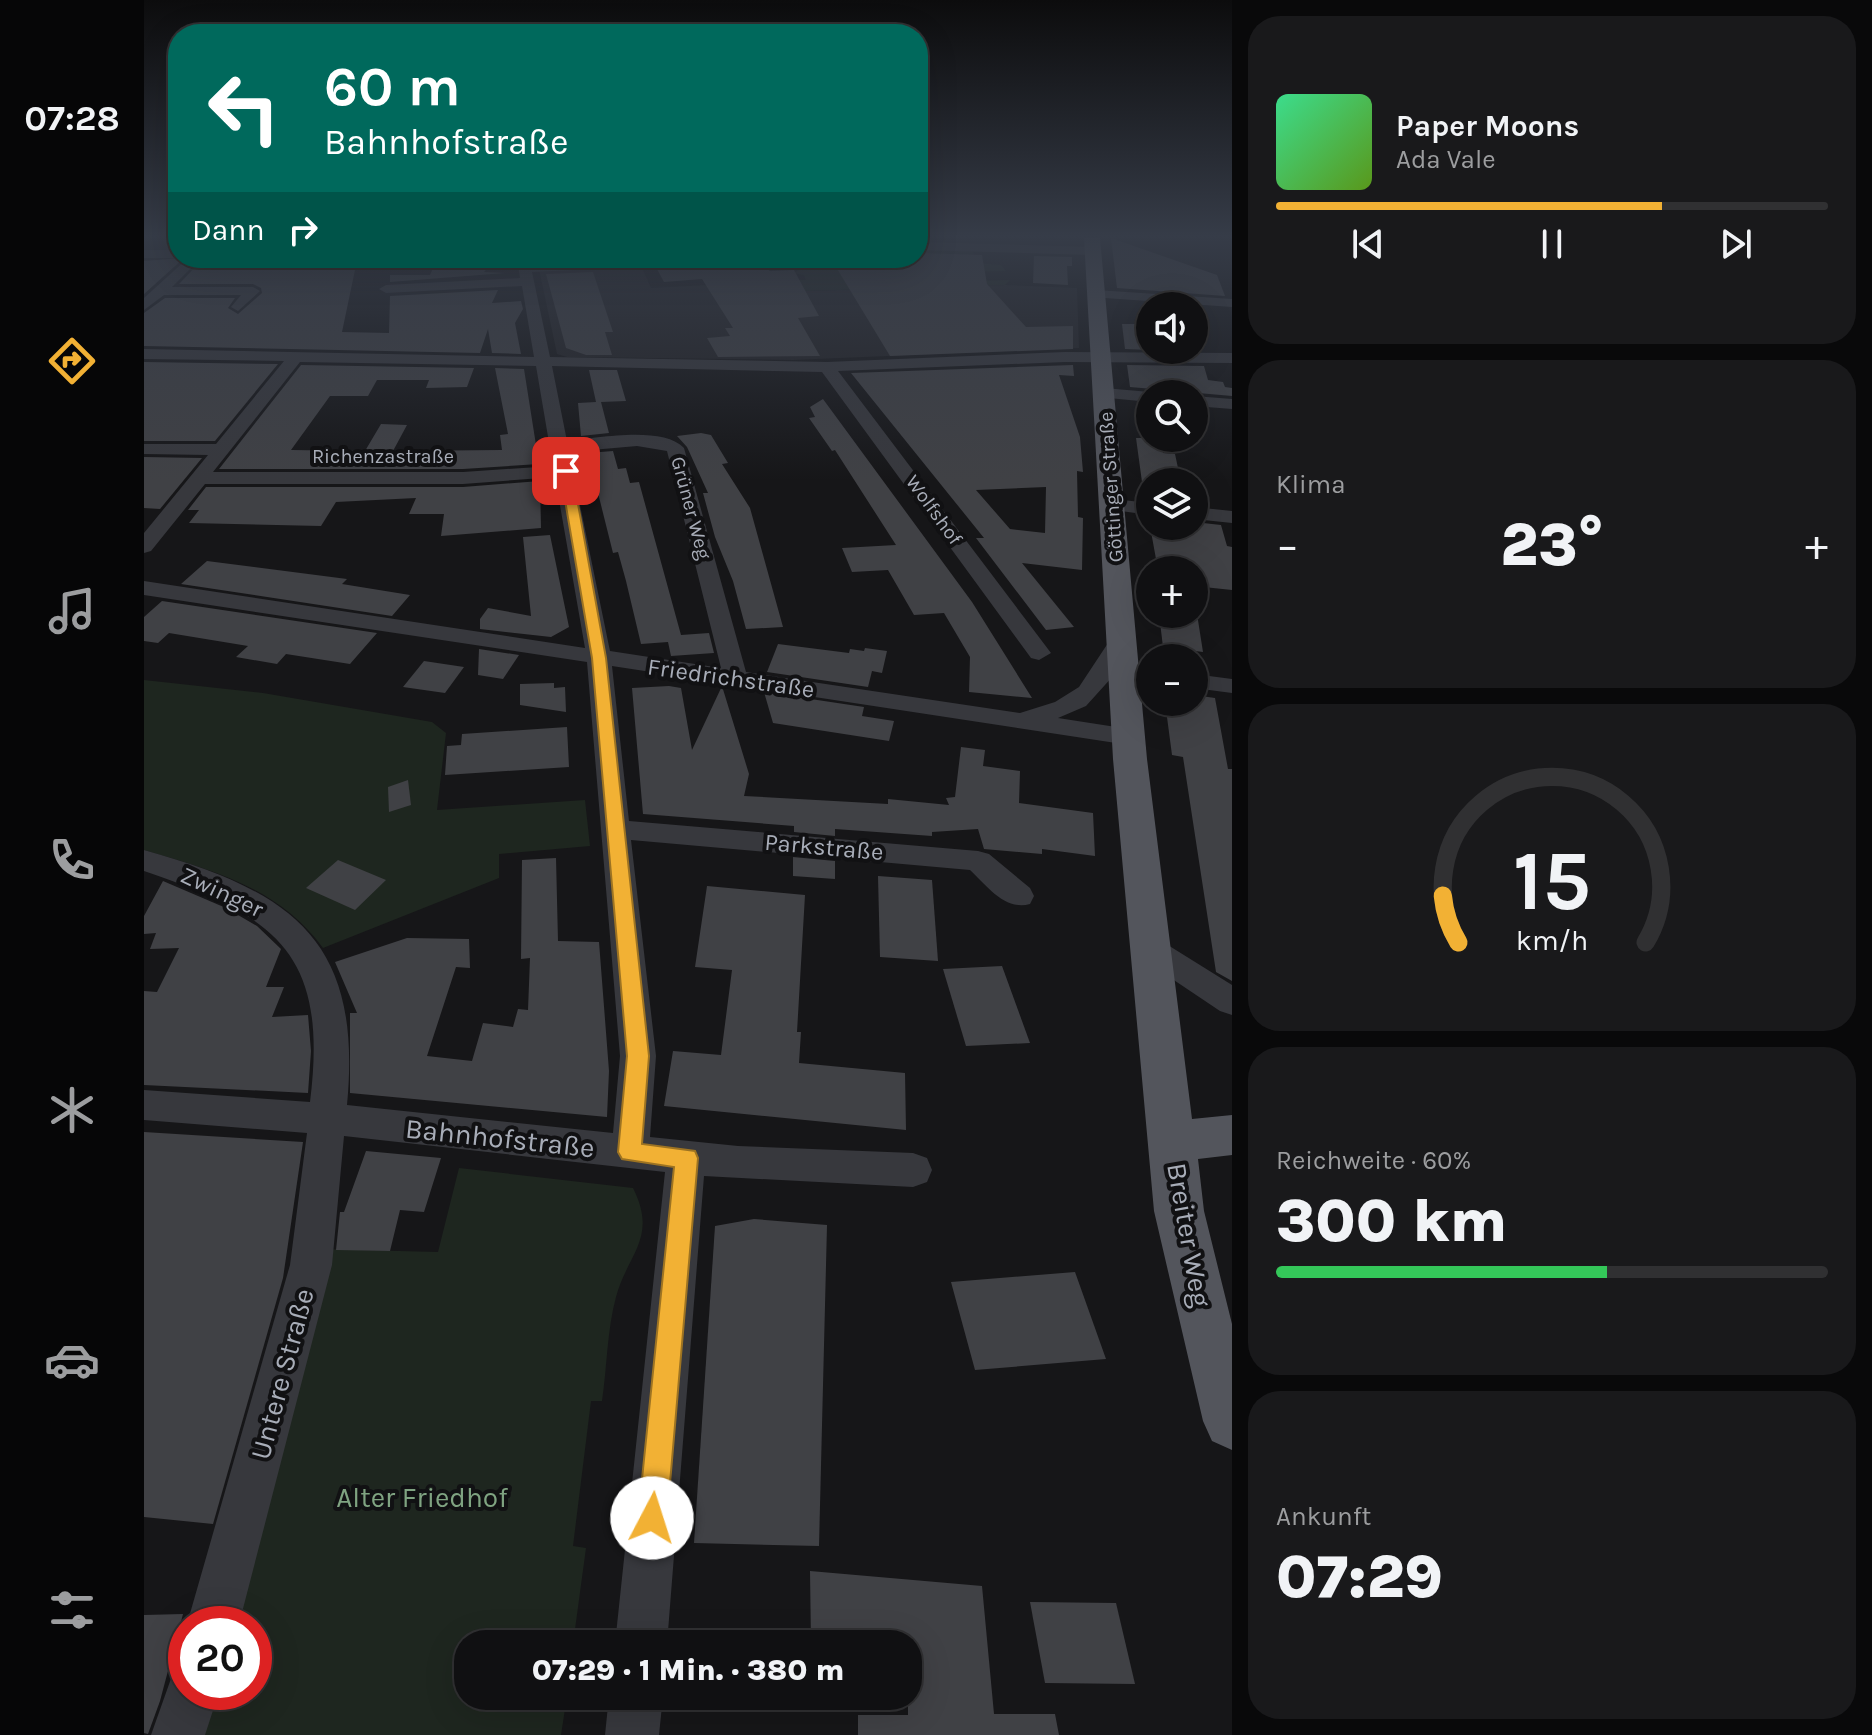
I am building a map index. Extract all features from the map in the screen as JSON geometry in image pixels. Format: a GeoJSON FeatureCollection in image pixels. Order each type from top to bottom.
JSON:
{"type":"FeatureCollection","features":[{"type":"Feature","properties":{"kind":"main road","name":"Göttinger Straße"},"geometry":{"type":"LineString","coordinates":[[1098,319],[1122,639],[1136,672]]}},
{"type":"Feature","properties":{"kind":"main road","name":"Göttinger Straße"},"geometry":{"type":"LineString","coordinates":[[1136,682],[1129,737],[1152,950]]}},
{"type":"Feature","properties":{"kind":"main road","name":"Breiter Weg"},"geometry":{"type":"LineString","coordinates":[[1152,950],[1179,1211],[1206,1329],[1232,1421]]}},
{"type":"Feature","properties":{"kind":"main road"},"geometry":{"type":"LineString","coordinates":[[1172,1141],[1232,1135]]}},
{"type":"Feature","properties":{"kind":"street"},"geometry":{"type":"LineString","coordinates":[[535,319],[562,447],[599,658],[638,1056],[630,1152]]}},
{"type":"Feature","properties":{"kind":"street"},"geometry":{"type":"LineString","coordinates":[[144,354],[543,363],[658,360],[827,367],[1101,358],[1232,358]]}},
{"type":"Feature","properties":{"kind":"street"},"geometry":{"type":"LineString","coordinates":[[144,547],[295,358]]}},
{"type":"Feature","properties":{"kind":"street","name":"Wolfshof"},"geometry":{"type":"LineString","coordinates":[[827,367],[1039,653]]}},
{"type":"Feature","properties":{"kind":"street"},"geometry":{"type":"LineString","coordinates":[[1104,393],[1136,396]]}},
{"type":"Feature","properties":{"kind":"street"},"geometry":{"type":"LineString","coordinates":[[1208,402],[1232,404]]}},
{"type":"Feature","properties":{"kind":"street","name":"Grüner Weg"},"geometry":{"type":"LineString","coordinates":[[562,447],[648,441],[667,442],[675,448],[736,679]]}},
{"type":"Feature","properties":{"kind":"street"},"geometry":{"type":"LineString","coordinates":[[144,449],[221,450]]}},
{"type":"Feature","properties":{"kind":"street","name":"Richenzastraße"},"geometry":{"type":"LineString","coordinates":[[199,478],[463,478],[566,471]]}},
{"type":"Feature","properties":{"kind":"street"},"geometry":{"type":"LineString","coordinates":[[1113,505],[1136,507]]}},
{"type":"Feature","properties":{"kind":"street"},"geometry":{"type":"LineString","coordinates":[[1208,514],[1232,517]]}},
{"type":"Feature","properties":{"kind":"street","name":"Friedrichstraße"},"geometry":{"type":"LineString","coordinates":[[144,588],[1129,737]]}},
{"type":"Feature","properties":{"kind":"street"},"geometry":{"type":"LineString","coordinates":[[1017,720],[1061,711],[1085,698],[1101,679],[1122,639]]}},
{"type":"Feature","properties":{"kind":"street"},"geometry":{"type":"LineString","coordinates":[[1208,683],[1232,686]]}},
{"type":"Feature","properties":{"kind":"street","name":"Parkstraße"},"geometry":{"type":"LineString","coordinates":[[615,829],[978,861],[1019,896]]}},
{"type":"Feature","properties":{"kind":"street","name":"Zwinger"},"geometry":{"type":"LineString","coordinates":[[144,860],[202,878],[245,898],[269,912],[299,941],[313,963],[325,996],[330,1041],[327,1119]]}},
{"type":"Feature","properties":{"kind":"street"},"geometry":{"type":"LineString","coordinates":[[1152,950],[1232,1002]]}},
{"type":"Feature","properties":{"kind":"street","name":"Bahnhofstraße"},"geometry":{"type":"LineString","coordinates":[[144,1105],[327,1119],[686,1158],[913,1170]]}},
{"type":"Feature","properties":{"kind":"street","name":"Untere Straße"},"geometry":{"type":"LineString","coordinates":[[218,1606],[311,1265],[327,1119]]}},
{"type":"Feature","properties":{"kind":"street"},"geometry":{"type":"LineString","coordinates":[[642,1630],[686,1158]]}},
{"type":"Feature","properties":{"kind":"street"},"geometry":{"type":"LineString","coordinates":[[178,1735],[186,1710]]}},
{"type":"Feature","properties":{"kind":"street"},"geometry":{"type":"LineString","coordinates":[[632,1735],[635,1710]]}},
{"type":"Feature","properties":{"kind":"shaded area"},"geometry":{"type":"Polygon","coordinates":[[[550,319],[1078,319],[1079,348],[793,360],[567,357],[557,354],[550,319]]]}},
{"type":"Feature","properties":{"kind":"green space"},"geometry":{"type":"Polygon","coordinates":[[[144,680],[263,693],[432,722],[446,733],[437,810],[585,800],[590,846],[499,854],[499,878],[323,948],[305,927],[265,896],[220,874],[144,850],[144,680]]]}},
{"type":"Feature","properties":{"kind":"green space","name":"Alter Friedhof"},"geometry":{"type":"Polygon","coordinates":[[[459,1168],[633,1188],[640,1205],[642,1233],[616,1297],[602,1401],[591,1401],[573,1546],[586,1548],[575,1630],[454,1630],[454,1710],[565,1710],[561,1735],[203,1735],[210,1710],[272,1710],[272,1606],[237,1606],[319,1249],[438,1252],[459,1168]]]}},
{"type":"Feature","properties":{"kind":"building"},"geometry":{"type":"Polygon","coordinates":[[[144,319],[345,319],[342,332],[389,333],[389,319],[517,319],[515,323],[521,354],[492,353],[488,329],[480,353],[144,346],[144,319]]]}},
{"type":"Feature","properties":{"kind":"building"},"geometry":{"type":"Polygon","coordinates":[[[558,319],[609,319],[613,332],[605,332],[612,355],[586,355],[566,348],[558,319]]]}},
{"type":"Feature","properties":{"kind":"building"},"geometry":{"type":"Polygon","coordinates":[[[727,319],[799,319],[820,356],[718,357],[707,338],[730,336],[725,328],[733,328],[727,319]]]}},
{"type":"Feature","properties":{"kind":"building"},"geometry":{"type":"Polygon","coordinates":[[[868,319],[1019,319],[1026,327],[1073,326],[1073,349],[890,356],[868,319]]]}},
{"type":"Feature","properties":{"kind":"building"},"geometry":{"type":"Polygon","coordinates":[[[1122,324],[1136,324],[1136,349],[1125,349],[1122,324]]]}},
{"type":"Feature","properties":{"kind":"building"},"geometry":{"type":"Polygon","coordinates":[[[144,362],[278,364],[215,441],[144,441],[144,362]]]}},
{"type":"Feature","properties":{"kind":"building"},"geometry":{"type":"Polygon","coordinates":[[[301,365],[474,368],[467,387],[426,388],[429,380],[377,380],[368,396],[330,396],[291,450],[365,451],[381,424],[407,425],[393,451],[502,450],[500,435],[508,434],[495,368],[524,369],[539,464],[463,469],[219,469],[301,365]]]}},
{"type":"Feature","properties":{"kind":"building"},"geometry":{"type":"Polygon","coordinates":[[[1073,365],[1074,376],[1059,375],[1080,437],[1083,472],[1077,471],[1078,517],[1083,518],[1082,570],[1022,563],[1074,627],[1046,630],[976,538],[984,538],[851,373],[1073,365]],[[1046,487],[976,490],[1010,529],[1045,533],[1046,487]]]}},
{"type":"Feature","properties":{"kind":"building"},"geometry":{"type":"Polygon","coordinates":[[[1127,365],[1204,366],[1208,380],[1136,380],[1136,388],[1130,387],[1127,365]]]}},
{"type":"Feature","properties":{"kind":"building"},"geometry":{"type":"Polygon","coordinates":[[[589,370],[617,370],[626,401],[601,402],[609,433],[581,436],[578,403],[596,402],[589,370]]]}},
{"type":"Feature","properties":{"kind":"building"},"geometry":{"type":"Polygon","coordinates":[[[1208,380],[1223,382],[1225,387],[1232,388],[1232,396],[1208,394],[1208,380]]]}},
{"type":"Feature","properties":{"kind":"building"},"geometry":{"type":"Polygon","coordinates":[[[823,399],[972,602],[1032,698],[969,692],[970,657],[944,613],[914,615],[888,570],[852,572],[842,548],[896,545],[835,450],[832,451],[809,418],[815,417],[810,407],[823,399]]]}},
{"type":"Feature","properties":{"kind":"building"},"geometry":{"type":"Polygon","coordinates":[[[711,435],[728,463],[722,464],[750,508],[783,627],[746,629],[733,581],[715,537],[703,493],[708,493],[687,447],[677,436],[711,435]]]}},
{"type":"Feature","properties":{"kind":"building"},"geometry":{"type":"Polygon","coordinates":[[[613,451],[618,469],[626,468],[630,483],[639,482],[681,635],[709,633],[714,653],[671,656],[668,642],[641,644],[618,552],[613,553],[588,453],[613,451]]]}},
{"type":"Feature","properties":{"kind":"building"},"geometry":{"type":"Polygon","coordinates":[[[1138,452],[1175,454],[1178,468],[1140,468],[1138,452]]]}},
{"type":"Feature","properties":{"kind":"building"},"geometry":{"type":"Polygon","coordinates":[[[144,457],[202,458],[160,509],[144,508],[144,457]]]}},
{"type":"Feature","properties":{"kind":"building"},"geometry":{"type":"Polygon","coordinates":[[[540,481],[541,528],[441,536],[444,514],[409,514],[416,498],[336,502],[321,526],[189,523],[199,510],[188,510],[206,487],[463,487],[540,481]]]}},
{"type":"Feature","properties":{"kind":"building"},"geometry":{"type":"Polygon","coordinates":[[[1208,524],[1221,525],[1227,546],[1232,547],[1232,590],[1208,587],[1208,556],[1155,556],[1153,540],[1208,540],[1208,524]]]}},
{"type":"Feature","properties":{"kind":"building"},"geometry":{"type":"Polygon","coordinates":[[[550,535],[569,627],[551,637],[480,629],[480,619],[488,608],[531,616],[523,537],[550,535]]]}},
{"type":"Feature","properties":{"kind":"building"},"geometry":{"type":"Polygon","coordinates":[[[207,561],[347,579],[342,584],[410,595],[392,616],[181,584],[207,561]]]}},
{"type":"Feature","properties":{"kind":"building"},"geometry":{"type":"Polygon","coordinates":[[[162,601],[377,633],[350,664],[286,654],[277,664],[236,657],[248,646],[169,633],[158,643],[144,641],[144,617],[162,601]]]}},
{"type":"Feature","properties":{"kind":"building"},"geometry":{"type":"Polygon","coordinates":[[[1161,628],[1199,628],[1202,644],[1163,644],[1161,628]]]}},
{"type":"Feature","properties":{"kind":"building"},"geometry":{"type":"Polygon","coordinates":[[[778,644],[849,653],[850,649],[864,651],[865,648],[887,651],[882,673],[872,671],[868,687],[767,672],[778,644]]]}},
{"type":"Feature","properties":{"kind":"building"},"geometry":{"type":"Polygon","coordinates":[[[479,649],[519,655],[503,679],[478,675],[479,649]]]}},
{"type":"Feature","properties":{"kind":"building"},"geometry":{"type":"Polygon","coordinates":[[[424,661],[464,667],[445,693],[403,687],[424,661]]]}},
{"type":"Feature","properties":{"kind":"building"},"geometry":{"type":"Polygon","coordinates":[[[554,683],[554,688],[565,687],[566,712],[520,705],[520,684],[554,683]]]}},
{"type":"Feature","properties":{"kind":"building"},"geometry":{"type":"Polygon","coordinates":[[[722,686],[749,774],[744,796],[888,804],[888,799],[949,805],[946,798],[955,797],[961,747],[985,750],[983,766],[1020,771],[1019,803],[1093,813],[1095,856],[1042,849],[1042,854],[984,849],[978,829],[932,832],[932,836],[835,829],[835,836],[794,832],[794,826],[643,814],[632,688],[681,688],[692,750],[722,686]]]}},
{"type":"Feature","properties":{"kind":"building"},"geometry":{"type":"Polygon","coordinates":[[[764,692],[864,707],[862,716],[894,721],[889,741],[773,723],[764,692]]]}},
{"type":"Feature","properties":{"kind":"building"},"geometry":{"type":"Polygon","coordinates":[[[1208,697],[1215,698],[1228,769],[1232,769],[1232,981],[1216,972],[1183,757],[1172,755],[1167,716],[1208,716],[1208,697]]]}},
{"type":"Feature","properties":{"kind":"building"},"geometry":{"type":"Polygon","coordinates":[[[567,727],[569,767],[445,775],[447,746],[461,745],[462,734],[567,727]]]}},
{"type":"Feature","properties":{"kind":"building"},"geometry":{"type":"Polygon","coordinates":[[[408,780],[411,805],[389,812],[388,787],[408,780]]]}},
{"type":"Feature","properties":{"kind":"building"},"geometry":{"type":"Polygon","coordinates":[[[793,857],[835,861],[835,879],[793,876],[793,857]]]}},
{"type":"Feature","properties":{"kind":"building"},"geometry":{"type":"Polygon","coordinates":[[[556,858],[558,941],[599,942],[609,1071],[607,1117],[350,1093],[350,1013],[357,1013],[335,962],[407,938],[469,939],[470,968],[456,967],[427,1056],[472,1061],[483,1023],[513,1027],[518,1009],[528,1010],[530,958],[521,959],[522,860],[556,858]]]}},
{"type":"Feature","properties":{"kind":"building"},"geometry":{"type":"Polygon","coordinates":[[[338,860],[386,880],[355,910],[306,888],[338,860]]]}},
{"type":"Feature","properties":{"kind":"building"},"geometry":{"type":"Polygon","coordinates":[[[878,876],[932,880],[938,961],[880,957],[878,876]]]}},
{"type":"Feature","properties":{"kind":"building"},"geometry":{"type":"Polygon","coordinates":[[[163,881],[226,908],[257,926],[281,949],[266,987],[284,987],[272,1017],[308,1015],[311,1051],[308,1093],[144,1085],[144,991],[157,992],[179,948],[150,949],[156,933],[144,934],[144,916],[163,881]]]}},
{"type":"Feature","properties":{"kind":"building"},"geometry":{"type":"Polygon","coordinates":[[[707,886],[805,895],[797,1032],[801,1032],[799,1063],[905,1073],[906,1130],[664,1106],[673,1051],[721,1055],[732,970],[695,967],[707,886]]]}},
{"type":"Feature","properties":{"kind":"building"},"geometry":{"type":"Polygon","coordinates":[[[1002,966],[1030,1043],[966,1046],[943,969],[1002,966]]]}},
{"type":"Feature","properties":{"kind":"building"},"geometry":{"type":"Polygon","coordinates":[[[144,1132],[303,1142],[283,1278],[213,1524],[144,1517],[144,1132]]]}},
{"type":"Feature","properties":{"kind":"building"},"geometry":{"type":"Polygon","coordinates":[[[366,1151],[441,1158],[424,1212],[400,1210],[390,1251],[336,1250],[340,1212],[344,1212],[366,1151]]]}},
{"type":"Feature","properties":{"kind":"building"},"geometry":{"type":"Polygon","coordinates":[[[754,1219],[827,1225],[819,1546],[694,1543],[715,1226],[754,1219]]]}},
{"type":"Feature","properties":{"kind":"building"},"geometry":{"type":"Polygon","coordinates":[[[1075,1272],[1106,1359],[975,1370],[951,1282],[1075,1272]]]}},
{"type":"Feature","properties":{"kind":"building"},"geometry":{"type":"Polygon","coordinates":[[[810,1571],[982,1586],[994,1714],[1055,1714],[1059,1735],[858,1735],[858,1715],[908,1715],[908,1710],[922,1710],[922,1630],[811,1630],[810,1571]]]}},
{"type":"Feature","properties":{"kind":"building"},"geometry":{"type":"Polygon","coordinates":[[[1030,1602],[1116,1603],[1135,1684],[1045,1683],[1030,1602]]]}},
{"type":"Feature","properties":{"kind":"building"},"geometry":{"type":"Polygon","coordinates":[[[168,1614],[168,1671],[148,1734],[144,1733],[144,1615],[168,1614]]]}},
{"type":"Feature","properties":{"kind":"route"},"geometry":{"type":"LineString","coordinates":[[566,471],[599,658],[638,1056],[630,1152],[686,1158],[652,1518]]}}]}
